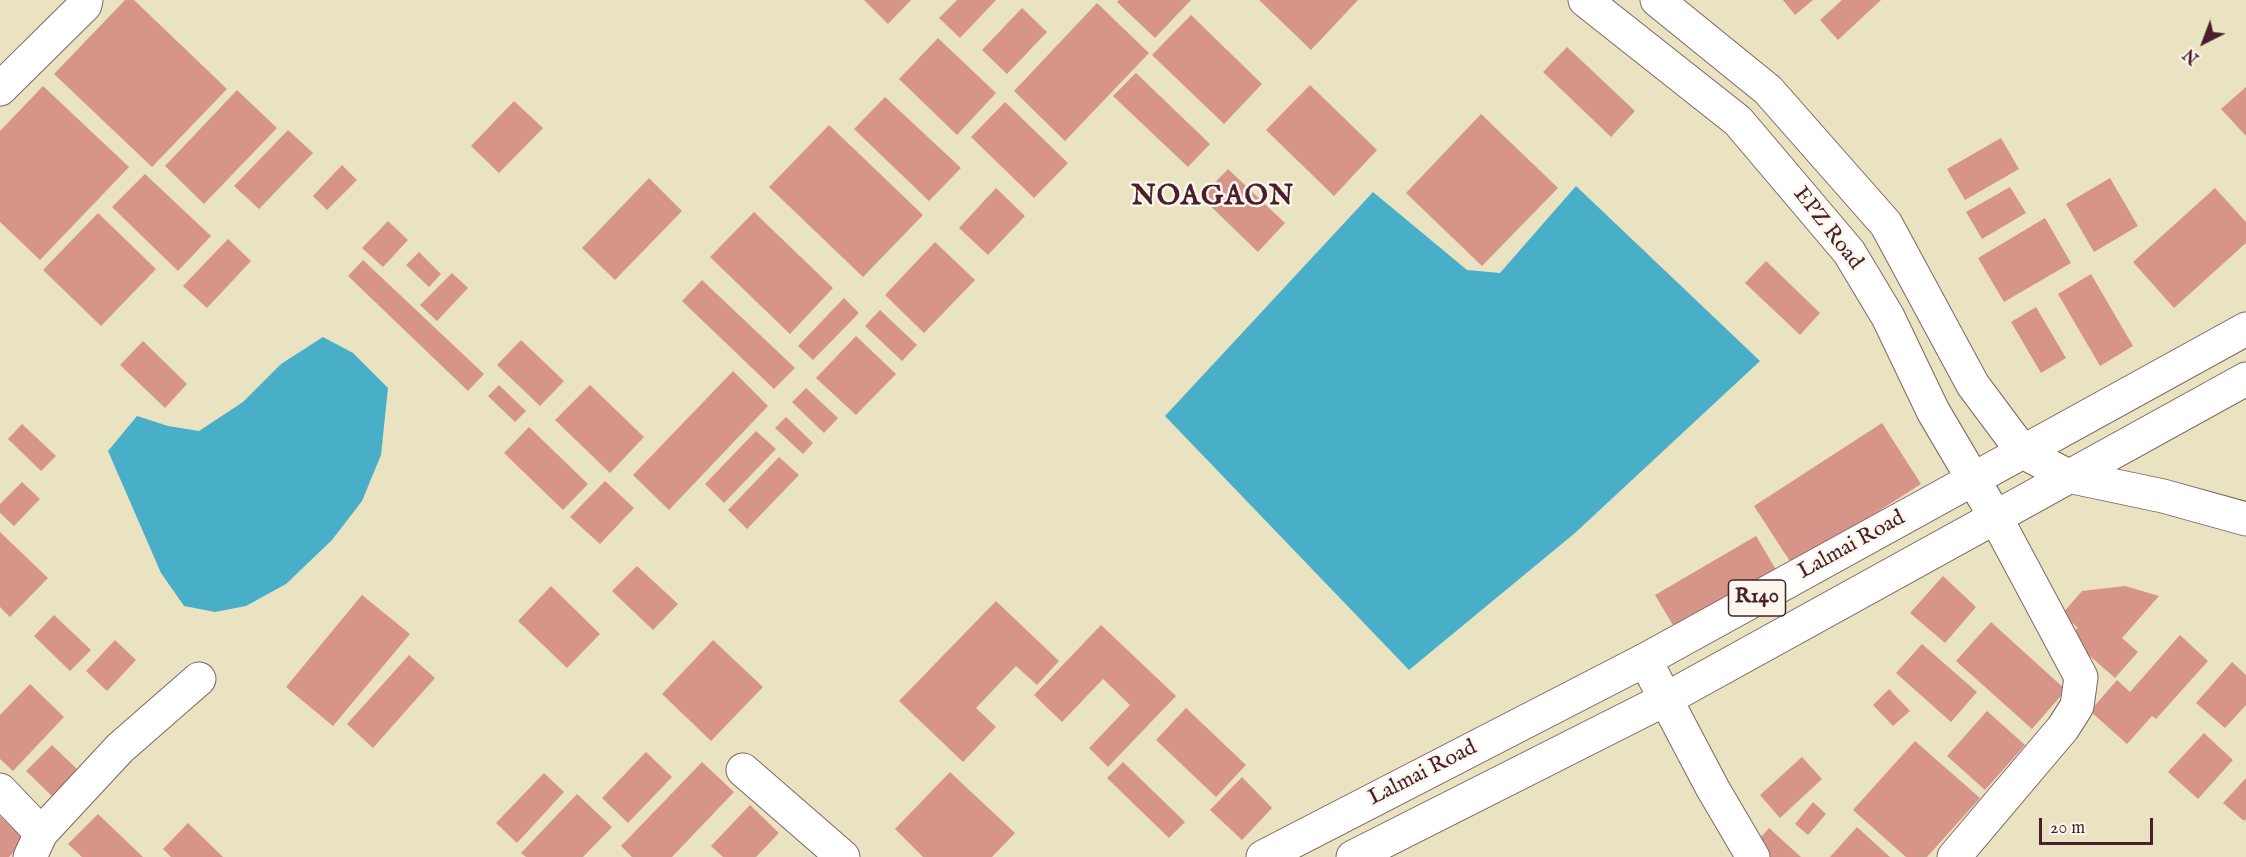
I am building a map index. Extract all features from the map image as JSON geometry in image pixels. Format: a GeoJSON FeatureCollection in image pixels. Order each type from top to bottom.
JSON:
{"type":"FeatureCollection","features":[{"type":"Feature","properties":{"kind":"main road"},"geometry":{"type":"LineString","coordinates":[[0,89],[85,4],[86,0]]}},
{"type":"Feature","properties":{"kind":"main road","name":"EPZ Road"},"geometry":{"type":"LineString","coordinates":[[1585,0],[1738,121],[1849,252],[1888,318],[1933,411],[1995,518],[2081,677],[2077,705],[2063,728],[1954,857]]}},
{"type":"Feature","properties":{"kind":"main road","name":"EPZ Road"},"geometry":{"type":"LineString","coordinates":[[1656,0],[1768,90],[1886,224],[1973,385],[2024,452],[2068,476],[2163,496],[2246,519]]}},
{"type":"Feature","properties":{"kind":"main road"},"geometry":{"type":"LineString","coordinates":[[1738,121],[1768,90]]}},
{"type":"Feature","properties":{"kind":"main road","name":"Lalmai Road"},"geometry":{"type":"LineString","coordinates":[[1263,857],[1645,660],[2246,329]]}},
{"type":"Feature","properties":{"kind":"main road","name":"Lalmai Road"},"geometry":{"type":"LineString","coordinates":[[1353,857],[1666,699],[2246,379]]}},
{"type":"Feature","properties":{"kind":"main road"},"geometry":{"type":"LineString","coordinates":[[1645,660],[1713,789],[1753,857]]}},
{"type":"Feature","properties":{"kind":"main road"},"geometry":{"type":"LineString","coordinates":[[0,790],[36,845],[120,748],[199,679]]}},
{"type":"Feature","properties":{"kind":"main road"},"geometry":{"type":"LineString","coordinates":[[743,770],[843,857]]}},
{"type":"Feature","properties":{"kind":"water"},"geometry":{"type":"Polygon","coordinates":[[[1576,186],[1760,361],[1575,533],[1409,670],[1165,416],[1373,192],[1467,270],[1500,273],[1576,186]]]}},
{"type":"Feature","properties":{"kind":"water"},"geometry":{"type":"Polygon","coordinates":[[[323,337],[353,353],[388,388],[381,455],[362,501],[332,540],[286,584],[246,606],[215,612],[184,606],[161,573],[108,451],[137,416],[168,426],[199,431],[243,402],[281,364],[323,337]]]}},
{"type":"Feature","properties":{"kind":"building"},"geometry":{"type":"Polygon","coordinates":[[[125,0],[134,0],[227,89],[152,167],[54,74],[125,0]]]}},
{"type":"Feature","properties":{"kind":"building"},"geometry":{"type":"Polygon","coordinates":[[[864,0],[911,0],[888,24],[864,0]]]}},
{"type":"Feature","properties":{"kind":"building"},"geometry":{"type":"Polygon","coordinates":[[[957,0],[996,0],[960,38],[939,18],[957,0]]]}},
{"type":"Feature","properties":{"kind":"building"},"geometry":{"type":"Polygon","coordinates":[[[1119,0],[1191,0],[1155,38],[1117,2],[1119,0]]]}},
{"type":"Feature","properties":{"kind":"building"},"geometry":{"type":"Polygon","coordinates":[[[1259,0],[1358,0],[1311,50],[1259,0]]]}},
{"type":"Feature","properties":{"kind":"building"},"geometry":{"type":"Polygon","coordinates":[[[1783,0],[1813,0],[1795,15],[1783,0]]]}},
{"type":"Feature","properties":{"kind":"building"},"geometry":{"type":"Polygon","coordinates":[[[1842,0],[1881,0],[1838,40],[1820,20],[1842,0]]]}},
{"type":"Feature","properties":{"kind":"building"},"geometry":{"type":"Polygon","coordinates":[[[1097,3],[1149,53],[1065,141],[1014,91],[1097,3]]]}},
{"type":"Feature","properties":{"kind":"building"},"geometry":{"type":"Polygon","coordinates":[[[1022,8],[1047,32],[1007,74],[982,50],[1022,8]]]}},
{"type":"Feature","properties":{"kind":"building"},"geometry":{"type":"Polygon","coordinates":[[[1191,15],[1262,84],[1224,124],[1152,55],[1191,15]]]}},
{"type":"Feature","properties":{"kind":"building"},"geometry":{"type":"Polygon","coordinates":[[[938,38],[996,93],[957,135],[899,79],[938,38]]]}},
{"type":"Feature","properties":{"kind":"building"},"geometry":{"type":"Polygon","coordinates":[[[1567,47],[1635,111],[1611,137],[1543,72],[1567,47]]]}},
{"type":"Feature","properties":{"kind":"building"},"geometry":{"type":"Polygon","coordinates":[[[1136,73],[1210,144],[1188,167],[1113,96],[1136,73]]]}},
{"type":"Feature","properties":{"kind":"building"},"geometry":{"type":"Polygon","coordinates":[[[1310,85],[1377,150],[1334,196],[1266,130],[1310,85]]]}},
{"type":"Feature","properties":{"kind":"building"},"geometry":{"type":"Polygon","coordinates":[[[43,86],[129,167],[40,260],[0,222],[0,131],[43,86]]]}},
{"type":"Feature","properties":{"kind":"building"},"geometry":{"type":"Polygon","coordinates":[[[2246,87],[2246,136],[2221,109],[2246,87]]]}},
{"type":"Feature","properties":{"kind":"building"},"geometry":{"type":"Polygon","coordinates":[[[237,90],[277,128],[204,204],[165,166],[237,90]]]}},
{"type":"Feature","properties":{"kind":"building"},"geometry":{"type":"Polygon","coordinates":[[[885,97],[961,168],[929,201],[854,129],[885,97]]]}},
{"type":"Feature","properties":{"kind":"building"},"geometry":{"type":"Polygon","coordinates":[[[514,101],[543,128],[499,173],[471,146],[514,101]]]}},
{"type":"Feature","properties":{"kind":"building"},"geometry":{"type":"Polygon","coordinates":[[[1005,102],[1068,163],[1034,198],[971,137],[1005,102]]]}},
{"type":"Feature","properties":{"kind":"building"},"geometry":{"type":"Polygon","coordinates":[[[1481,114],[1558,188],[1482,266],[1406,193],[1481,114]]]}},
{"type":"Feature","properties":{"kind":"building"},"geometry":{"type":"Polygon","coordinates":[[[829,125],[923,215],[863,277],[769,187],[829,125]]]}},
{"type":"Feature","properties":{"kind":"building"},"geometry":{"type":"Polygon","coordinates":[[[288,130],[313,153],[259,209],[234,186],[288,130]]]}},
{"type":"Feature","properties":{"kind":"building"},"geometry":{"type":"Polygon","coordinates":[[[2001,138],[2019,169],[1965,200],[1947,169],[2001,138]]]}},
{"type":"Feature","properties":{"kind":"building"},"geometry":{"type":"Polygon","coordinates":[[[342,165],[357,180],[327,210],[313,196],[342,165]]]}},
{"type":"Feature","properties":{"kind":"building"},"geometry":{"type":"Polygon","coordinates":[[[1228,169],[1285,223],[1258,252],[1201,197],[1228,169]]]}},
{"type":"Feature","properties":{"kind":"building"},"geometry":{"type":"Polygon","coordinates":[[[145,174],[211,236],[178,271],[112,207],[145,174]]]}},
{"type":"Feature","properties":{"kind":"building"},"geometry":{"type":"Polygon","coordinates":[[[649,178],[682,211],[615,280],[582,248],[649,178]]]}},
{"type":"Feature","properties":{"kind":"building"},"geometry":{"type":"Polygon","coordinates":[[[2110,178],[2138,226],[2094,252],[2066,204],[2110,178]]]}},
{"type":"Feature","properties":{"kind":"building"},"geometry":{"type":"Polygon","coordinates":[[[2010,187],[2026,213],[1982,239],[1966,212],[2010,187]]]}},
{"type":"Feature","properties":{"kind":"building"},"geometry":{"type":"Polygon","coordinates":[[[996,188],[1025,216],[988,255],[959,228],[996,188]]]}},
{"type":"Feature","properties":{"kind":"building"},"geometry":{"type":"Polygon","coordinates":[[[2215,188],[2246,222],[2246,243],[2174,308],[2133,262],[2215,188]]]}},
{"type":"Feature","properties":{"kind":"building"},"geometry":{"type":"Polygon","coordinates":[[[754,212],[833,288],[790,334],[710,257],[754,212]]]}},
{"type":"Feature","properties":{"kind":"building"},"geometry":{"type":"Polygon","coordinates":[[[98,213],[156,269],[101,326],[43,270],[98,213]]]}},
{"type":"Feature","properties":{"kind":"building"},"geometry":{"type":"Polygon","coordinates":[[[2045,218],[2071,263],[2004,302],[1978,258],[2045,218]]]}},
{"type":"Feature","properties":{"kind":"building"},"geometry":{"type":"Polygon","coordinates":[[[388,221],[408,240],[383,267],[362,248],[388,221]]]}},
{"type":"Feature","properties":{"kind":"building"},"geometry":{"type":"Polygon","coordinates":[[[228,239],[251,261],[207,308],[183,286],[228,239]]]}},
{"type":"Feature","properties":{"kind":"building"},"geometry":{"type":"Polygon","coordinates":[[[935,242],[975,280],[924,333],[885,295],[935,242]]]}},
{"type":"Feature","properties":{"kind":"building"},"geometry":{"type":"Polygon","coordinates":[[[419,252],[441,274],[429,287],[406,265],[419,252]]]}},
{"type":"Feature","properties":{"kind":"building"},"geometry":{"type":"Polygon","coordinates":[[[363,260],[484,374],[468,391],[348,276],[363,260]]]}},
{"type":"Feature","properties":{"kind":"building"},"geometry":{"type":"Polygon","coordinates":[[[1766,261],[1820,313],[1800,335],[1745,283],[1766,261]]]}},
{"type":"Feature","properties":{"kind":"building"},"geometry":{"type":"Polygon","coordinates":[[[452,273],[468,288],[437,321],[420,305],[452,273]]]}},
{"type":"Feature","properties":{"kind":"building"},"geometry":{"type":"Polygon","coordinates":[[[2091,274],[2133,346],[2100,366],[2058,294],[2091,274]]]}},
{"type":"Feature","properties":{"kind":"building"},"geometry":{"type":"Polygon","coordinates":[[[702,280],[795,368],[774,389],[682,301],[702,280]]]}},
{"type":"Feature","properties":{"kind":"building"},"geometry":{"type":"Polygon","coordinates":[[[844,298],[859,313],[813,360],[798,346],[844,298]]]}},
{"type":"Feature","properties":{"kind":"building"},"geometry":{"type":"Polygon","coordinates":[[[2036,307],[2066,358],[2041,373],[2011,322],[2036,307]]]}},
{"type":"Feature","properties":{"kind":"building"},"geometry":{"type":"Polygon","coordinates":[[[880,310],[917,345],[902,361],[865,326],[880,310]]]}},
{"type":"Feature","properties":{"kind":"building"},"geometry":{"type":"Polygon","coordinates":[[[856,336],[896,374],[856,415],[816,378],[856,336]]]}},
{"type":"Feature","properties":{"kind":"building"},"geometry":{"type":"Polygon","coordinates":[[[521,340],[564,381],[540,406],[497,365],[521,340]]]}},
{"type":"Feature","properties":{"kind":"building"},"geometry":{"type":"Polygon","coordinates":[[[143,341],[187,384],[165,408],[120,365],[143,341]]]}},
{"type":"Feature","properties":{"kind":"building"},"geometry":{"type":"Polygon","coordinates":[[[733,371],[768,406],[669,510],[633,475],[733,371]]]}},
{"type":"Feature","properties":{"kind":"building"},"geometry":{"type":"Polygon","coordinates":[[[499,385],[526,411],[515,422],[488,396],[499,385]]]}},
{"type":"Feature","properties":{"kind":"building"},"geometry":{"type":"Polygon","coordinates":[[[590,385],[644,437],[610,473],[555,420],[590,385]]]}},
{"type":"Feature","properties":{"kind":"building"},"geometry":{"type":"Polygon","coordinates":[[[806,388],[838,418],[824,433],[792,402],[806,388]]]}},
{"type":"Feature","properties":{"kind":"building"},"geometry":{"type":"Polygon","coordinates":[[[786,417],[813,443],[803,454],[775,428],[786,417]]]}},
{"type":"Feature","properties":{"kind":"building"},"geometry":{"type":"Polygon","coordinates":[[[1882,423],[1921,484],[1793,566],[1754,506],[1882,423]]]}},
{"type":"Feature","properties":{"kind":"building"},"geometry":{"type":"Polygon","coordinates":[[[22,424],[56,456],[41,471],[8,439],[22,424]]]}},
{"type":"Feature","properties":{"kind":"building"},"geometry":{"type":"Polygon","coordinates":[[[529,427],[588,484],[563,510],[504,453],[529,427]]]}},
{"type":"Feature","properties":{"kind":"building"},"geometry":{"type":"Polygon","coordinates":[[[756,431],[776,449],[724,503],[705,484],[756,431]]]}},
{"type":"Feature","properties":{"kind":"building"},"geometry":{"type":"Polygon","coordinates":[[[779,457],[799,475],[747,529],[728,510],[779,457]]]}},
{"type":"Feature","properties":{"kind":"building"},"geometry":{"type":"Polygon","coordinates":[[[605,481],[634,508],[600,544],[570,517],[605,481]]]}},
{"type":"Feature","properties":{"kind":"building"},"geometry":{"type":"Polygon","coordinates":[[[22,482],[40,499],[14,526],[0,513],[0,504],[22,482]]]}},
{"type":"Feature","properties":{"kind":"building"},"geometry":{"type":"Polygon","coordinates":[[[0,532],[48,578],[10,617],[0,607],[0,532]]]}},
{"type":"Feature","properties":{"kind":"building"},"geometry":{"type":"Polygon","coordinates":[[[1756,536],[1781,578],[1680,637],[1655,595],[1756,536]]]}},
{"type":"Feature","properties":{"kind":"building"},"geometry":{"type":"Polygon","coordinates":[[[637,566],[678,604],[653,630],[612,591],[637,566]]]}},
{"type":"Feature","properties":{"kind":"building"},"geometry":{"type":"Polygon","coordinates":[[[1943,576],[1976,607],[1945,643],[1910,613],[1943,576]]]}},
{"type":"Feature","properties":{"kind":"building"},"geometry":{"type":"Polygon","coordinates":[[[551,586],[600,634],[567,668],[518,621],[551,586]]]}},
{"type":"Feature","properties":{"kind":"building"},"geometry":{"type":"Polygon","coordinates":[[[2125,586],[2159,596],[2122,638],[2138,652],[2115,678],[2068,637],[2078,628],[2062,614],[2082,591],[2125,586]]]}},
{"type":"Feature","properties":{"kind":"building"},"geometry":{"type":"Polygon","coordinates":[[[362,595],[410,634],[333,726],[286,687],[362,595]]]}},
{"type":"Feature","properties":{"kind":"building"},"geometry":{"type":"Polygon","coordinates":[[[996,601],[1059,661],[1037,685],[1016,666],[976,708],[996,727],[963,762],[899,701],[996,601]]]}},
{"type":"Feature","properties":{"kind":"building"},"geometry":{"type":"Polygon","coordinates":[[[54,615],[91,650],[70,671],[34,636],[54,615]]]}},
{"type":"Feature","properties":{"kind":"building"},"geometry":{"type":"Polygon","coordinates":[[[1991,622],[2066,690],[2032,729],[1956,661],[1991,622]]]}},
{"type":"Feature","properties":{"kind":"building"},"geometry":{"type":"Polygon","coordinates":[[[1101,625],[1176,696],[1108,767],[1089,748],[1130,705],[1103,679],[1062,722],[1034,695],[1101,625]]]}},
{"type":"Feature","properties":{"kind":"building"},"geometry":{"type":"Polygon","coordinates":[[[2180,635],[2208,661],[2156,719],[2152,716],[2127,744],[2090,711],[2117,680],[2130,692],[2180,635]]]}},
{"type":"Feature","properties":{"kind":"building"},"geometry":{"type":"Polygon","coordinates":[[[115,640],[136,660],[107,691],[86,671],[115,640]]]}},
{"type":"Feature","properties":{"kind":"building"},"geometry":{"type":"Polygon","coordinates":[[[713,640],[763,687],[711,741],[662,694],[713,640]]]}},
{"type":"Feature","properties":{"kind":"building"},"geometry":{"type":"Polygon","coordinates":[[[1922,644],[1977,692],[1951,722],[1896,673],[1922,644]]]}},
{"type":"Feature","properties":{"kind":"building"},"geometry":{"type":"Polygon","coordinates":[[[409,655],[435,678],[373,748],[347,724],[409,655]]]}},
{"type":"Feature","properties":{"kind":"building"},"geometry":{"type":"Polygon","coordinates":[[[2232,662],[2246,675],[2246,705],[2225,728],[2196,703],[2232,662]]]}},
{"type":"Feature","properties":{"kind":"building"},"geometry":{"type":"Polygon","coordinates":[[[30,684],[64,717],[13,771],[0,759],[0,715],[30,684]]]}},
{"type":"Feature","properties":{"kind":"building"},"geometry":{"type":"Polygon","coordinates":[[[1889,689],[1910,711],[1893,726],[1873,705],[1889,689]]]}},
{"type":"Feature","properties":{"kind":"building"},"geometry":{"type":"Polygon","coordinates":[[[1186,708],[1246,765],[1216,797],[1156,740],[1186,708]]]}},
{"type":"Feature","properties":{"kind":"building"},"geometry":{"type":"Polygon","coordinates":[[[1987,711],[2025,745],[1985,790],[1947,756],[1987,711]]]}},
{"type":"Feature","properties":{"kind":"building"},"geometry":{"type":"Polygon","coordinates":[[[2204,733],[2233,760],[2198,799],[2168,772],[2204,733]]]}},
{"type":"Feature","properties":{"kind":"building"},"geometry":{"type":"Polygon","coordinates":[[[1915,741],[1980,798],[1927,857],[1906,857],[1853,810],[1915,741]]]}},
{"type":"Feature","properties":{"kind":"building"},"geometry":{"type":"Polygon","coordinates":[[[52,745],[79,771],[53,797],[26,771],[52,745]]]}},
{"type":"Feature","properties":{"kind":"building"},"geometry":{"type":"Polygon","coordinates":[[[646,752],[672,777],[628,823],[602,798],[646,752]]]}},
{"type":"Feature","properties":{"kind":"building"},"geometry":{"type":"Polygon","coordinates":[[[1802,757],[1822,779],[1780,818],[1760,795],[1802,757]]]}},
{"type":"Feature","properties":{"kind":"building"},"geometry":{"type":"Polygon","coordinates":[[[702,762],[734,792],[672,857],[632,857],[621,846],[702,762]]]}},
{"type":"Feature","properties":{"kind":"building"},"geometry":{"type":"Polygon","coordinates":[[[1123,762],[1185,822],[1169,838],[1107,778],[1123,762]]]}},
{"type":"Feature","properties":{"kind":"building"},"geometry":{"type":"Polygon","coordinates":[[[950,772],[1015,833],[992,857],[923,857],[895,829],[950,772]]]}},
{"type":"Feature","properties":{"kind":"building"},"geometry":{"type":"Polygon","coordinates":[[[544,773],[564,792],[517,843],[496,823],[544,773]]]}},
{"type":"Feature","properties":{"kind":"building"},"geometry":{"type":"Polygon","coordinates":[[[1242,777],[1272,808],[1242,840],[1210,810],[1242,777]]]}},
{"type":"Feature","properties":{"kind":"building"},"geometry":{"type":"Polygon","coordinates":[[[2246,778],[2246,819],[2244,821],[2223,803],[2246,778]]]}},
{"type":"Feature","properties":{"kind":"building"},"geometry":{"type":"Polygon","coordinates":[[[577,794],[612,827],[583,857],[526,857],[521,853],[577,794]]]}},
{"type":"Feature","properties":{"kind":"building"},"geometry":{"type":"Polygon","coordinates":[[[1813,802],[1826,814],[1808,835],[1795,824],[1813,802]]]}},
{"type":"Feature","properties":{"kind":"building"},"geometry":{"type":"Polygon","coordinates":[[[750,805],[779,833],[756,857],[723,857],[711,846],[750,805]]]}},
{"type":"Feature","properties":{"kind":"building"},"geometry":{"type":"Polygon","coordinates":[[[98,814],[143,857],[82,857],[68,844],[98,814]]]}},
{"type":"Feature","properties":{"kind":"building"},"geometry":{"type":"Polygon","coordinates":[[[0,816],[25,840],[9,857],[0,857],[0,816]]]}},
{"type":"Feature","properties":{"kind":"building"},"geometry":{"type":"Polygon","coordinates":[[[188,823],[223,857],[171,857],[163,849],[188,823]]]}},
{"type":"Feature","properties":{"kind":"building"},"geometry":{"type":"Polygon","coordinates":[[[1857,827],[1890,857],[1830,857],[1857,827]]]}},
{"type":"Feature","properties":{"kind":"building"},"geometry":{"type":"Polygon","coordinates":[[[1769,828],[1801,857],[1766,857],[1753,846],[1769,828]]]}},
{"type":"Feature","properties":{"kind":"district","name":"NOAGAON"},"geometry":{"type":"Point","coordinates":[1213,198]}}]}
